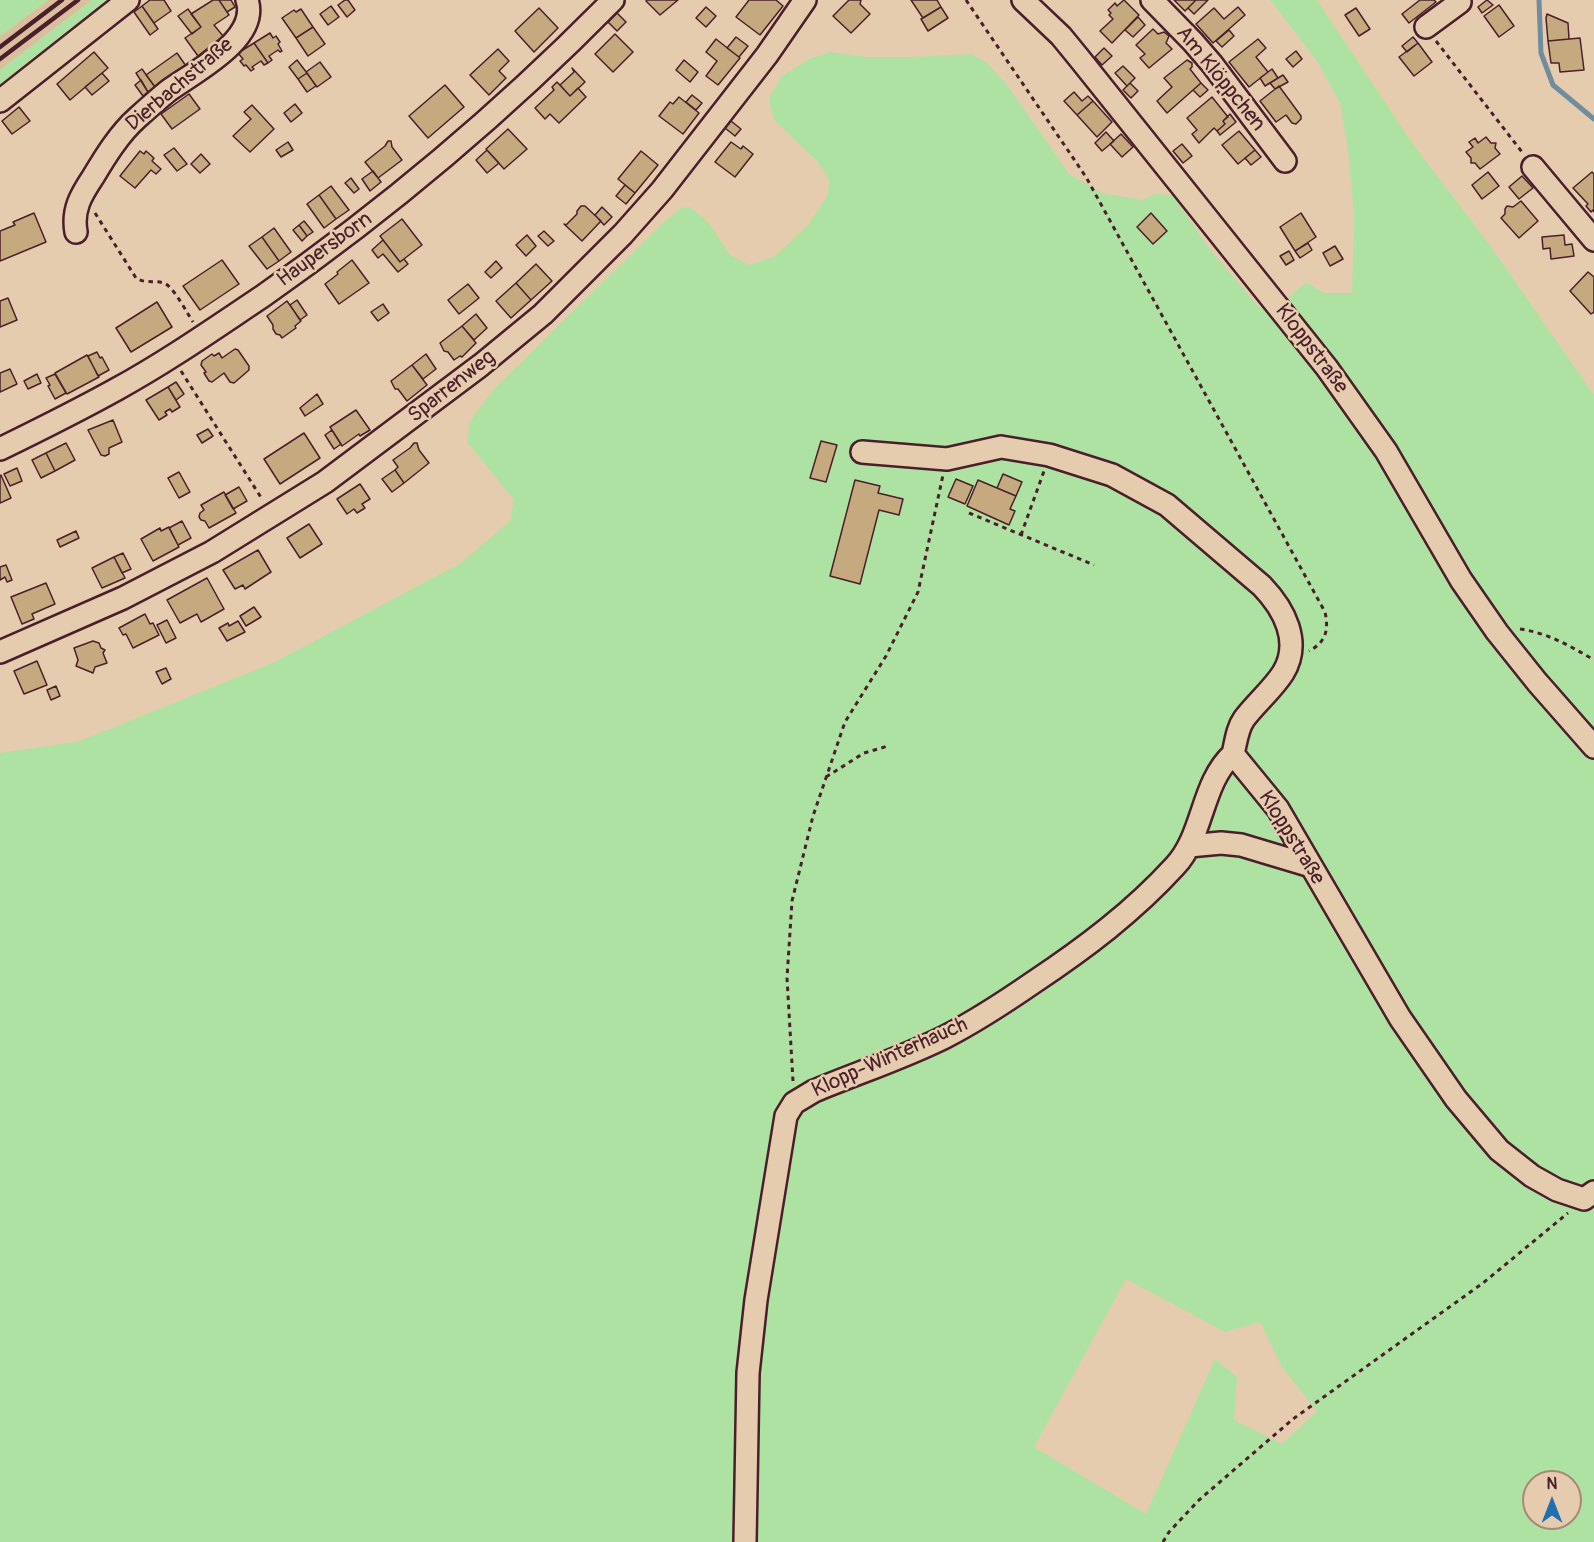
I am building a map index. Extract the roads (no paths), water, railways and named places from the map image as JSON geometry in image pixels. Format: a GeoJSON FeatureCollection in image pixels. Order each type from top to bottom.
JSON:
{"type":"FeatureCollection","features":[{"type":"Feature","properties":{"kind":"street"},"geometry":{"type":"LineString","coordinates":[[0,101],[128,0]]}},
{"type":"Feature","properties":{"kind":"street","name":"Dierbachstraße"},"geometry":{"type":"LineString","coordinates":[[75,232],[75,211],[98,167],[134,121],[169,91],[210,63],[237,38],[245,27],[249,15],[247,0]]}},
{"type":"Feature","properties":{"kind":"street","name":"Haupersborn"},"geometry":{"type":"LineString","coordinates":[[0,449],[117,389],[172,357],[324,253],[418,180],[485,123],[560,54],[613,0]]}},
{"type":"Feature","properties":{"kind":"street","name":"Sparrenweg"},"geometry":{"type":"LineString","coordinates":[[0,652],[123,598],[212,552],[272,515],[325,482],[445,393],[543,314],[582,277],[662,190],[773,47],[805,0]]}},
{"type":"Feature","properties":{"kind":"street","name":"Kloppstraße"},"geometry":{"type":"LineString","coordinates":[[1023,0],[1061,36],[1328,368],[1386,451],[1461,580],[1497,632],[1594,747]]}},
{"type":"Feature","properties":{"kind":"street","name":"Am Klöppchen"},"geometry":{"type":"LineString","coordinates":[[1152,0],[1212,64],[1285,161]]}},
{"type":"Feature","properties":{"kind":"street"},"geometry":{"type":"LineString","coordinates":[[1426,27],[1463,6]]}},
{"type":"Feature","properties":{"kind":"street"},"geometry":{"type":"LineString","coordinates":[[1533,167],[1594,240]]}},
{"type":"Feature","properties":{"kind":"street"},"geometry":{"type":"LineString","coordinates":[[862,452],[947,459],[1000,447],[1049,455],[1112,475],[1167,505],[1275,599],[1289,629],[1291,653],[1282,674],[1243,720],[1233,754]]}},
{"type":"Feature","properties":{"kind":"street","name":"Kloppstraße"},"geometry":{"type":"LineString","coordinates":[[1233,754],[1278,809],[1400,1018],[1456,1099],[1499,1150],[1532,1176],[1557,1190],[1589,1196]]}},
{"type":"Feature","properties":{"kind":"street","name":"Klopp-Winterhauch"},"geometry":{"type":"LineString","coordinates":[[745,1542],[748,1372],[756,1300],[786,1116],[794,1103],[814,1091],[944,1037],[998,1006],[1112,928],[1184,855],[1216,778],[1233,754]]}},
{"type":"Feature","properties":{"kind":"street"},"geometry":{"type":"LineString","coordinates":[[1189,846],[1221,843],[1241,845],[1311,866]]}},
{"type":"Feature","properties":{"kind":"waterway"},"geometry":{"type":"LineString","coordinates":[[1539,0],[1541,53],[1553,85],[1594,119]]}},
{"type":"Feature","properties":{"kind":"railway"},"geometry":{"type":"LineString","coordinates":[[0,47],[62,0]]}},
{"type":"Feature","properties":{"kind":"railway"},"geometry":{"type":"LineString","coordinates":[[0,59],[78,0]]}}]}
